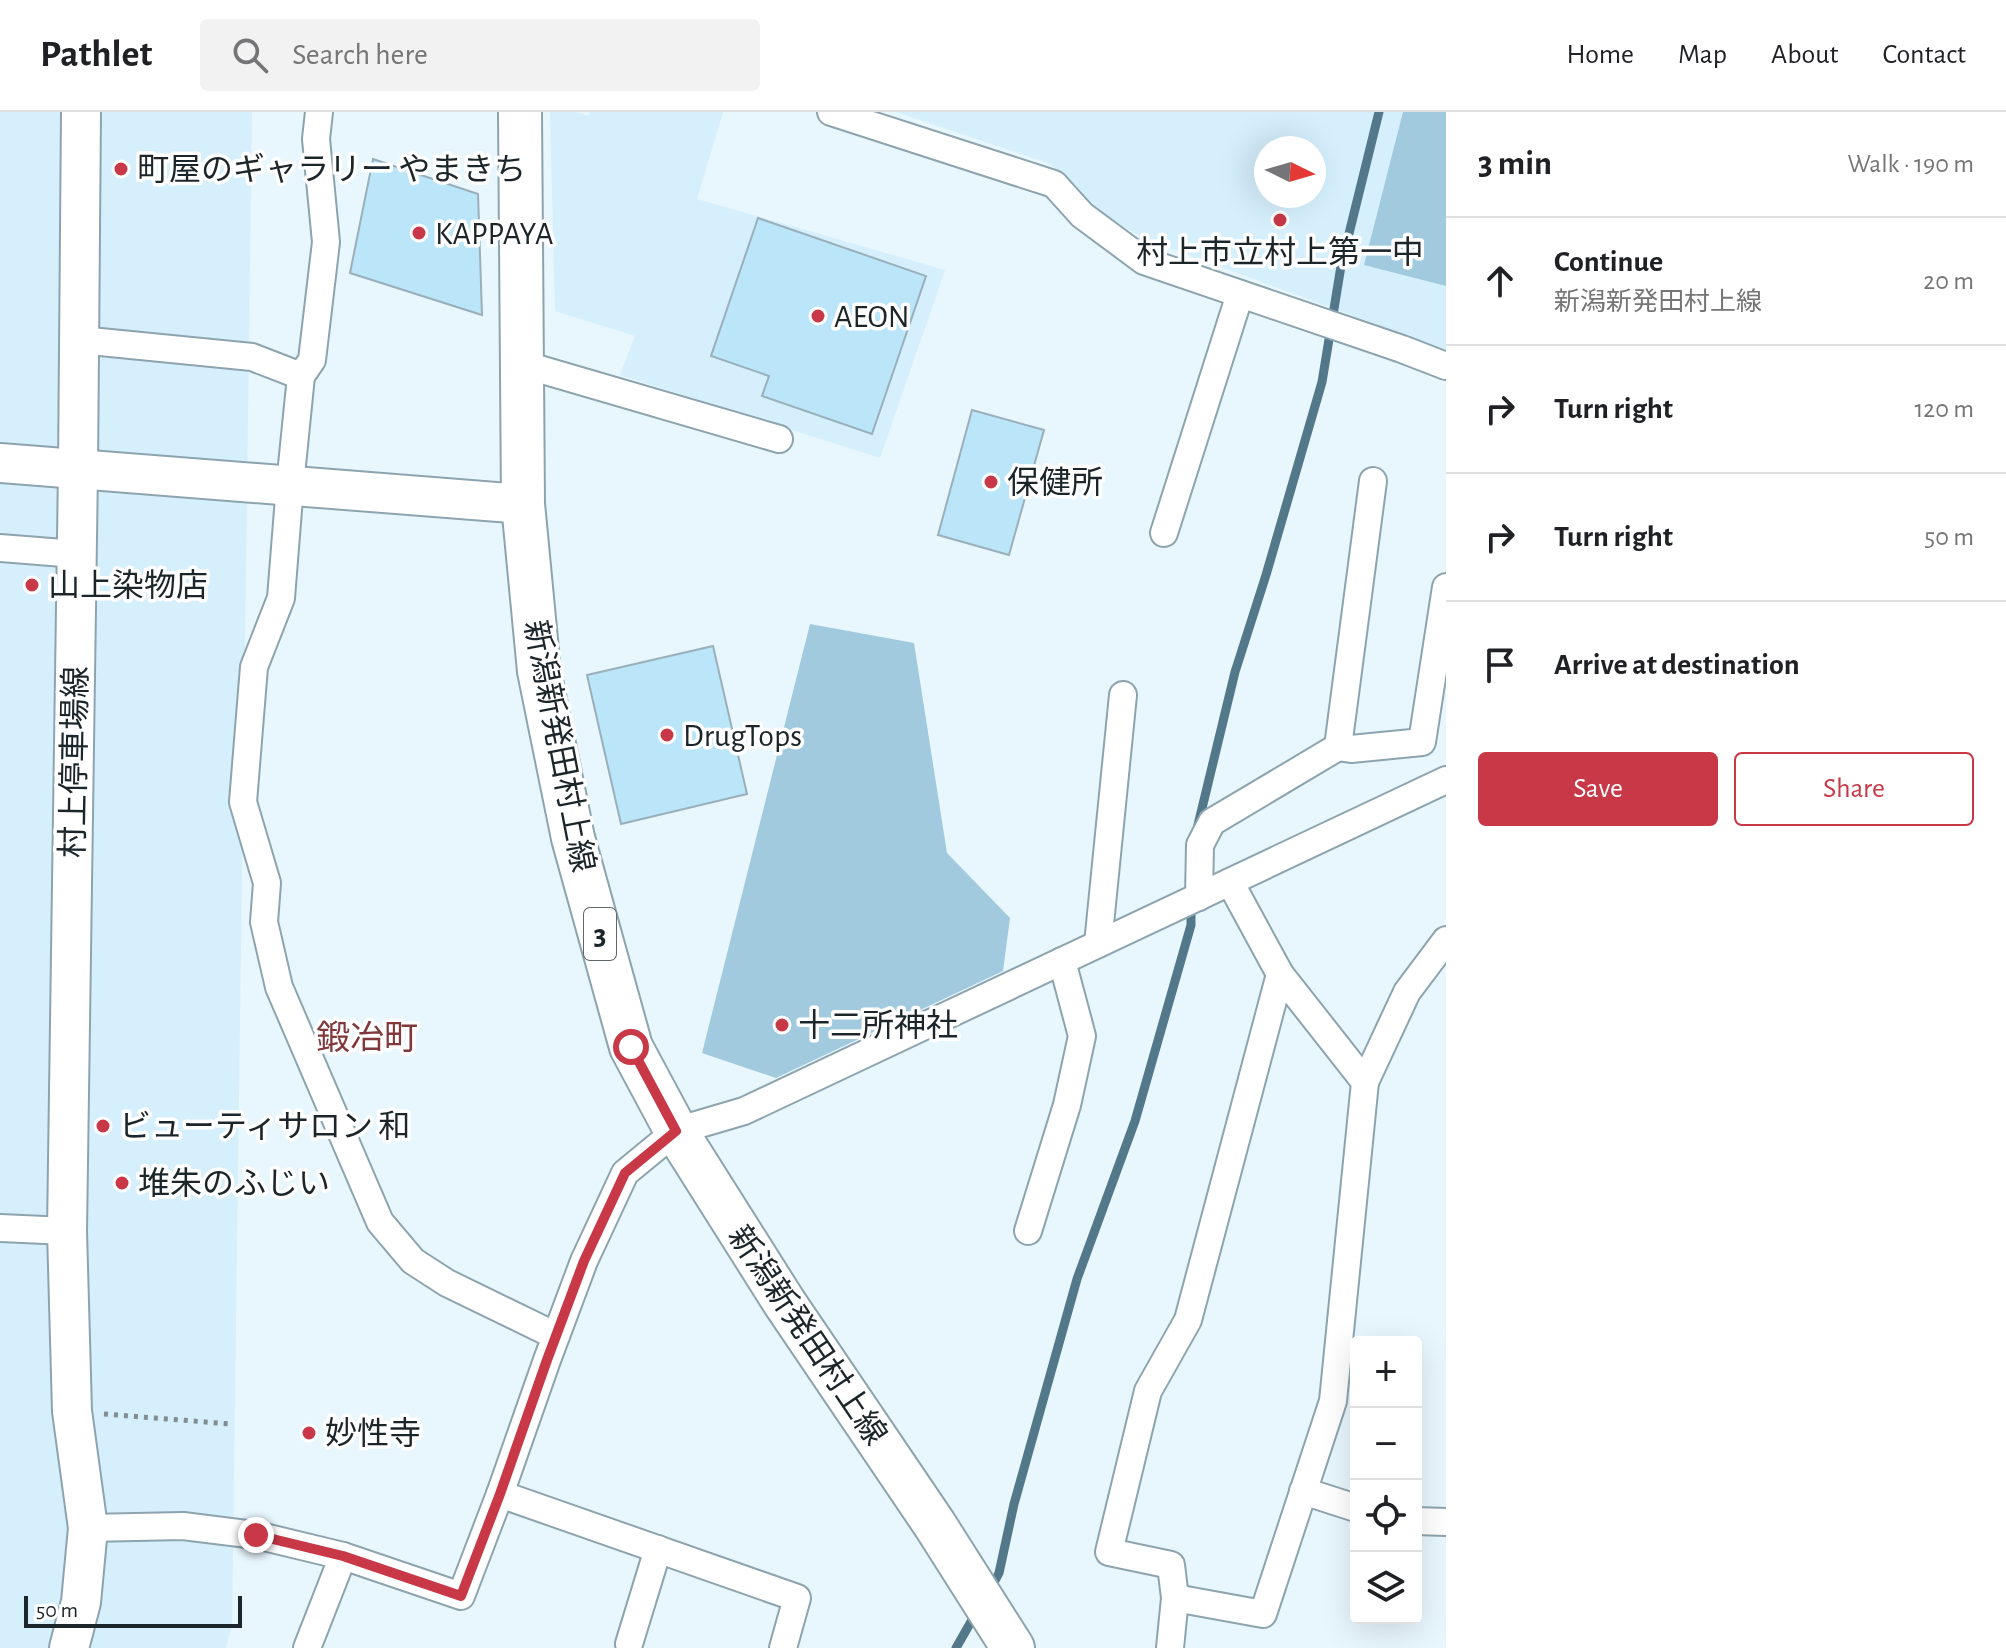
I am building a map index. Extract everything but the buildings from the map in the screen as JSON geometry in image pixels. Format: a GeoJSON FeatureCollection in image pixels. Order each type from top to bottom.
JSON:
{"type":"FeatureCollection","features":[{"type":"Feature","properties":{"kind":"main road","name":"村上停車場線"},"geometry":{"type":"LineString","coordinates":[[69,1648],[81,1602],[88,1528],[72,1411],[67,1231],[81,112]]}},
{"type":"Feature","properties":{"kind":"main road","name":"新潟新発田村上線"},"geometry":{"type":"LineString","coordinates":[[520,112],[523,504],[539,671],[573,838],[631,1047],[676,1131],[784,1302],[935,1525],[1013,1648]]}},
{"type":"Feature","properties":{"kind":"main road"},"geometry":{"type":"LineString","coordinates":[[0,463],[523,504]]}},
{"type":"Feature","properties":{"kind":"street"},"geometry":{"type":"LineString","coordinates":[[319,112],[316,139],[326,242],[312,360],[301,376],[281,598],[254,667],[243,802],[267,883],[264,922],[279,987],[380,1222],[413,1261],[447,1283],[556,1336]]}},
{"type":"Feature","properties":{"kind":"street"},"geometry":{"type":"LineString","coordinates":[[831,112],[1054,184],[1082,215],[1144,261],[1446,366]]}},
{"type":"Feature","properties":{"kind":"street"},"geometry":{"type":"LineString","coordinates":[[1164,533],[1240,294]]}},
{"type":"Feature","properties":{"kind":"street"},"geometry":{"type":"LineString","coordinates":[[80,340],[252,357],[301,376]]}},
{"type":"Feature","properties":{"kind":"street"},"geometry":{"type":"LineString","coordinates":[[522,364],[779,439]]}},
{"type":"Feature","properties":{"kind":"street"},"geometry":{"type":"LineString","coordinates":[[1338,747],[1373,481]]}},
{"type":"Feature","properties":{"kind":"street"},"geometry":{"type":"LineString","coordinates":[[0,548],[76,554]]}},
{"type":"Feature","properties":{"kind":"street"},"geometry":{"type":"LineString","coordinates":[[1199,897],[1200,845],[1212,822],[1338,747],[1351,749],[1422,742],[1446,587]]}},
{"type":"Feature","properties":{"kind":"street"},"geometry":{"type":"LineString","coordinates":[[1098,944],[1123,695]]}},
{"type":"Feature","properties":{"kind":"street"},"geometry":{"type":"LineString","coordinates":[[88,1528],[183,1526],[256,1535],[343,1556],[461,1596],[584,1261],[625,1173],[676,1131],[744,1111],[1446,780]]}},
{"type":"Feature","properties":{"kind":"street"},"geometry":{"type":"LineString","coordinates":[[1230,882],[1280,974],[1365,1082]]}},
{"type":"Feature","properties":{"kind":"street"},"geometry":{"type":"LineString","coordinates":[[1175,1598],[1263,1614],[1333,1401],[1365,1082],[1407,992],[1446,940]]}},
{"type":"Feature","properties":{"kind":"street"},"geometry":{"type":"LineString","coordinates":[[1028,1231],[1067,1105],[1082,1036],[1062,961]]}},
{"type":"Feature","properties":{"kind":"street"},"geometry":{"type":"LineString","coordinates":[[1170,1648],[1175,1598],[1171,1565],[1109,1552],[1148,1391],[1188,1320],[1280,974]]}},
{"type":"Feature","properties":{"kind":"street"},"geometry":{"type":"LineString","coordinates":[[0,1228],[67,1231]]}},
{"type":"Feature","properties":{"kind":"street"},"geometry":{"type":"LineString","coordinates":[[1303,1491],[1350,1506]]}},
{"type":"Feature","properties":{"kind":"street"},"geometry":{"type":"LineString","coordinates":[[500,1494],[797,1598],[783,1648]]}},
{"type":"Feature","properties":{"kind":"street"},"geometry":{"type":"LineString","coordinates":[[1422,1521],[1446,1522]]}},
{"type":"Feature","properties":{"kind":"street"},"geometry":{"type":"LineString","coordinates":[[629,1644],[658,1549]]}},
{"type":"Feature","properties":{"kind":"street"},"geometry":{"type":"LineString","coordinates":[[307,1648],[343,1556]]}},
{"type":"Feature","properties":{"kind":"path"},"geometry":{"type":"LineString","coordinates":[[72,1411],[231,1424]]}},
{"type":"Feature","properties":{"kind":"shaded area"},"geometry":{"type":"Polygon","coordinates":[[[0,112],[252,112],[232,1625],[226,1648],[0,1648],[0,112]]]}},
{"type":"Feature","properties":{"kind":"shaded area"},"geometry":{"type":"Polygon","coordinates":[[[550,112],[576,112],[588,116],[590,112],[723,112],[697,199],[945,270],[880,458],[620,375],[635,336],[555,311],[550,112]]]}},
{"type":"Feature","properties":{"kind":"shaded area","name":"村上市立村上第一中"},"geometry":{"type":"Polygon","coordinates":[[[896,112],[1446,112],[1446,350],[1145,239],[1082,202],[1051,164],[896,112]]]}},
{"type":"Feature","properties":{"kind":"shaded area"},"geometry":{"type":"Polygon","coordinates":[[[1403,112],[1446,112],[1446,286],[1364,265],[1403,112]]]}},
{"type":"Feature","properties":{"kind":"shaded area"},"geometry":{"type":"Polygon","coordinates":[[[810,624],[914,643],[947,853],[1010,918],[1003,971],[776,1078],[702,1053],[810,624]]]}},
{"type":"Feature","properties":{"kind":"waterway"},"geometry":{"type":"LineString","coordinates":[[1197,829],[1235,672],[1322,382],[1341,266],[1379,112]]}},
{"type":"Feature","properties":{"kind":"waterway"},"geometry":{"type":"LineString","coordinates":[[990,1590],[999,1573],[1014,1504],[1077,1279],[1135,1121],[1191,925],[1191,903]]}},
{"type":"Feature","properties":{"kind":"waterway"},"geometry":{"type":"LineString","coordinates":[[956,1648],[976,1613]]}},
{"type":"Feature","properties":{"kind":"place","name":"町屋のギャラリー やまきち"},"geometry":{"type":"Point","coordinates":[121,169]}},
{"type":"Feature","properties":{"kind":"place","name":"村上市立村上第一中"},"geometry":{"type":"Point","coordinates":[1280,220]}},
{"type":"Feature","properties":{"kind":"place","name":"KAPPAYA"},"geometry":{"type":"Point","coordinates":[419,233]}},
{"type":"Feature","properties":{"kind":"place","name":"AEON"},"geometry":{"type":"Point","coordinates":[818,316]}},
{"type":"Feature","properties":{"kind":"place","name":"保健所"},"geometry":{"type":"Point","coordinates":[991,482]}},
{"type":"Feature","properties":{"kind":"place","name":"山上染物店"},"geometry":{"type":"Point","coordinates":[32,585]}},
{"type":"Feature","properties":{"kind":"place","name":"DrugTops"},"geometry":{"type":"Point","coordinates":[667,735]}},
{"type":"Feature","properties":{"kind":"place","name":"十二所神社"},"geometry":{"type":"Point","coordinates":[782,1025]}},
{"type":"Feature","properties":{"kind":"place","name":"ビューティサロン 和"},"geometry":{"type":"Point","coordinates":[103,1126]}},
{"type":"Feature","properties":{"kind":"place","name":"堆朱のふじい"},"geometry":{"type":"Point","coordinates":[122,1183]}},
{"type":"Feature","properties":{"kind":"place","name":"妙性寺"},"geometry":{"type":"Point","coordinates":[309,1433]}},
{"type":"Feature","properties":{"kind":"district","name":"鍛冶町"},"geometry":{"type":"Point","coordinates":[367,1037]}},
{"type":"Feature","properties":{"kind":"route"},"geometry":{"type":"LineString","coordinates":[[256,1535],[343,1556],[461,1596],[584,1261],[625,1173],[676,1131],[631,1047]]}}]}
